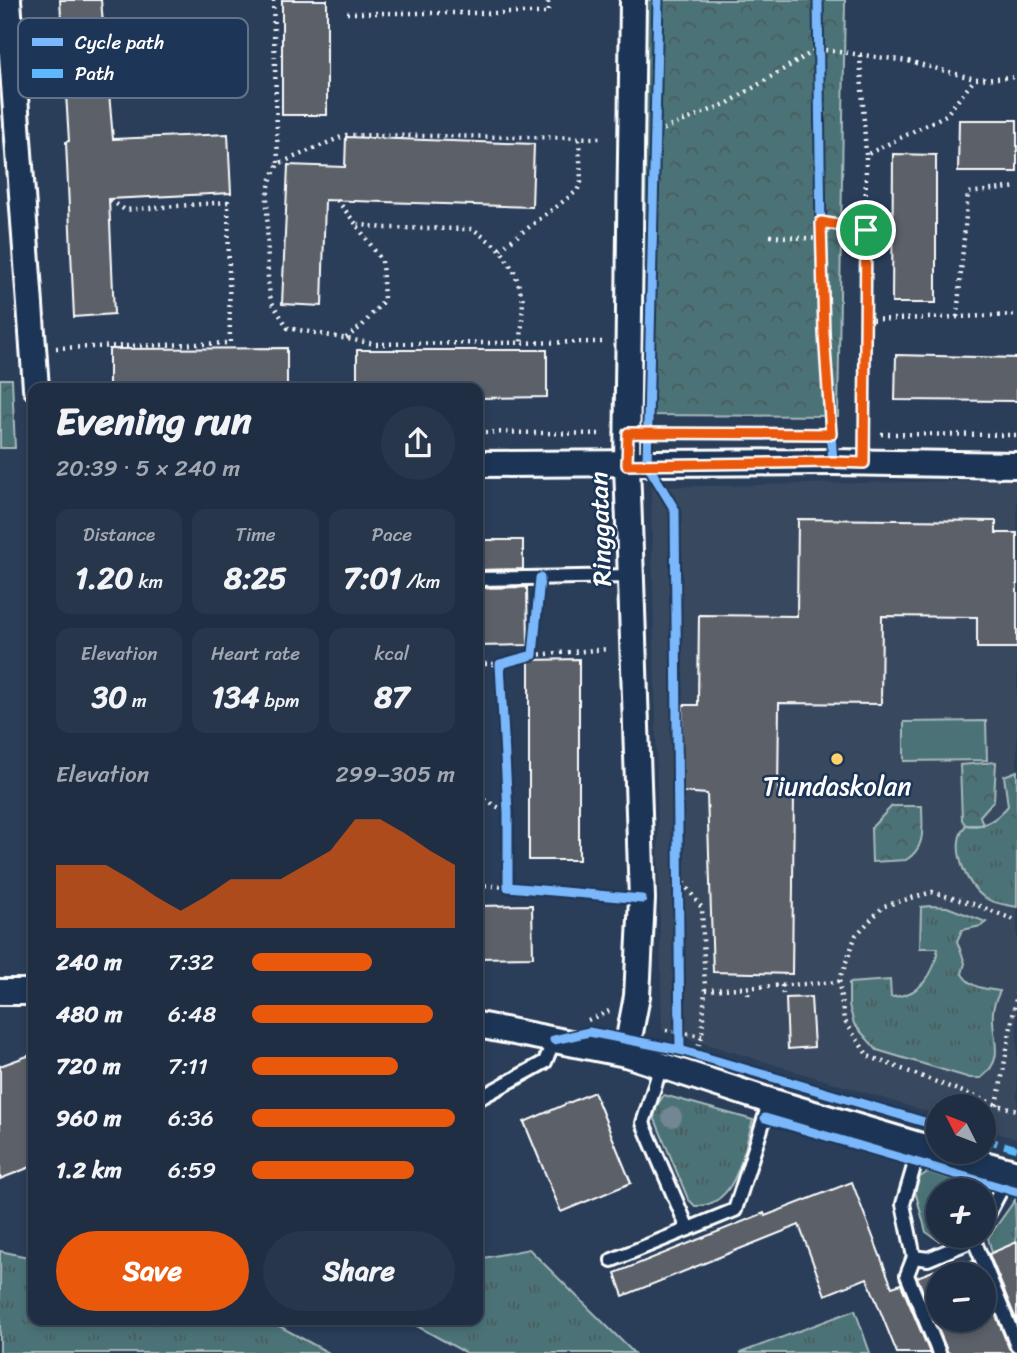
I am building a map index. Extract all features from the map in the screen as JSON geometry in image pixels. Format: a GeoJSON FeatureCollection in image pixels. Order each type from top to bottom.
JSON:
{"type":"FeatureCollection","features":[{"type":"Feature","properties":{"kind":"street"},"geometry":{"type":"LineString","coordinates":[[8,0],[36,383]]}},
{"type":"Feature","properties":{"kind":"street","name":"Ringgatan"},"geometry":{"type":"LineString","coordinates":[[626,1054],[637,996],[642,899],[627,465],[633,0]]}},
{"type":"Feature","properties":{"kind":"street"},"geometry":{"type":"LineString","coordinates":[[483,464],[833,462],[1017,465]]}},
{"type":"Feature","properties":{"kind":"street"},"geometry":{"type":"LineString","coordinates":[[0,992],[28,992]]}},
{"type":"Feature","properties":{"kind":"street"},"geometry":{"type":"LineString","coordinates":[[483,1026],[626,1054],[926,1148]]}},
{"type":"Feature","properties":{"kind":"street"},"geometry":{"type":"LineString","coordinates":[[985,1164],[1012,1171]]}},
{"type":"Feature","properties":{"kind":"lane"},"geometry":{"type":"LineString","coordinates":[[483,579],[631,576]]}},
{"type":"Feature","properties":{"kind":"lane"},"geometry":{"type":"LineString","coordinates":[[483,1096],[545,1062],[554,1040]]}},
{"type":"Feature","properties":{"kind":"lane"},"geometry":{"type":"LineString","coordinates":[[661,1066],[643,1123],[688,1229]]}},
{"type":"Feature","properties":{"kind":"lane"},"geometry":{"type":"LineString","coordinates":[[612,1260],[735,1210],[770,1101]]}},
{"type":"Feature","properties":{"kind":"lane"},"geometry":{"type":"LineString","coordinates":[[926,1161],[902,1204],[914,1257],[908,1275],[939,1353]]}},
{"type":"Feature","properties":{"kind":"lane"},"geometry":{"type":"LineString","coordinates":[[996,1199],[1012,1171]]}},
{"type":"Feature","properties":{"kind":"lane"},"geometry":{"type":"LineString","coordinates":[[914,1257],[928,1259],[953,1248]]}},
{"type":"Feature","properties":{"kind":"lane"},"geometry":{"type":"LineString","coordinates":[[979,1248],[1017,1345]]}},
{"type":"Feature","properties":{"kind":"path"},"geometry":{"type":"LineString","coordinates":[[273,0],[278,164],[270,181],[267,198],[271,301],[288,328],[375,344],[602,342]]}},
{"type":"Feature","properties":{"kind":"path"},"geometry":{"type":"LineString","coordinates":[[347,13],[548,13],[548,0]]}},
{"type":"Feature","properties":{"kind":"path"},"geometry":{"type":"LineString","coordinates":[[817,37],[817,63]]}},
{"type":"Feature","properties":{"kind":"path"},"geometry":{"type":"LineString","coordinates":[[653,133],[728,103],[817,50],[908,61],[975,79],[1017,78]]}},
{"type":"Feature","properties":{"kind":"path"},"geometry":{"type":"LineString","coordinates":[[860,55],[866,155],[864,463]]}},
{"type":"Feature","properties":{"kind":"path"},"geometry":{"type":"LineString","coordinates":[[866,155],[946,116],[975,79]]}},
{"type":"Feature","properties":{"kind":"path"},"geometry":{"type":"LineString","coordinates":[[278,164],[346,135],[603,138]]}},
{"type":"Feature","properties":{"kind":"path"},"geometry":{"type":"LineString","coordinates":[[500,249],[577,191],[581,182],[579,137]]}},
{"type":"Feature","properties":{"kind":"path"},"geometry":{"type":"LineString","coordinates":[[957,317],[968,193],[1017,187]]}},
{"type":"Feature","properties":{"kind":"path"},"geometry":{"type":"LineString","coordinates":[[49,349],[230,344],[228,202],[125,211],[109,199]]}},
{"type":"Feature","properties":{"kind":"path"},"geometry":{"type":"LineString","coordinates":[[337,201],[383,261],[384,300],[362,326],[345,338]]}},
{"type":"Feature","properties":{"kind":"path"},"geometry":{"type":"LineString","coordinates":[[821,209],[821,252]]}},
{"type":"Feature","properties":{"kind":"path"},"geometry":{"type":"LineString","coordinates":[[821,222],[866,230]]}},
{"type":"Feature","properties":{"kind":"path"},"geometry":{"type":"LineString","coordinates":[[356,224],[384,228],[473,229],[500,249],[515,273],[523,300],[521,342]]}},
{"type":"Feature","properties":{"kind":"path"},"geometry":{"type":"LineString","coordinates":[[770,236],[821,239]]}},
{"type":"Feature","properties":{"kind":"path"},"geometry":{"type":"LineString","coordinates":[[865,320],[1017,315]]}},
{"type":"Feature","properties":{"kind":"path"},"geometry":{"type":"LineString","coordinates":[[483,432],[776,434]]}},
{"type":"Feature","properties":{"kind":"path"},"geometry":{"type":"LineString","coordinates":[[853,434],[864,434]]}},
{"type":"Feature","properties":{"kind":"path"},"geometry":{"type":"LineString","coordinates":[[878,434],[1017,435]]}},
{"type":"Feature","properties":{"kind":"path"},"geometry":{"type":"LineString","coordinates":[[533,655],[540,578]]}},
{"type":"Feature","properties":{"kind":"path"},"geometry":{"type":"LineString","coordinates":[[483,664],[500,664],[533,655],[634,647]]}},
{"type":"Feature","properties":{"kind":"path"},"geometry":{"type":"LineString","coordinates":[[500,664],[508,813],[508,887]]}},
{"type":"Feature","properties":{"kind":"path"},"geometry":{"type":"LineString","coordinates":[[483,800],[508,813]]}},
{"type":"Feature","properties":{"kind":"path"},"geometry":{"type":"LineString","coordinates":[[679,877],[680,890]]}},
{"type":"Feature","properties":{"kind":"path"},"geometry":{"type":"LineString","coordinates":[[679,877],[702,908],[704,1013],[702,1035],[695,1055]]}},
{"type":"Feature","properties":{"kind":"path"},"geometry":{"type":"LineString","coordinates":[[483,885],[642,899]]}},
{"type":"Feature","properties":{"kind":"path"},"geometry":{"type":"LineString","coordinates":[[967,1094],[868,1056],[844,1020],[839,982],[856,935],[884,906],[932,892],[977,905],[1017,922]]}},
{"type":"Feature","properties":{"kind":"path"},"geometry":{"type":"LineString","coordinates":[[705,990],[839,982]]}},
{"type":"Feature","properties":{"kind":"path"},"geometry":{"type":"LineString","coordinates":[[782,985],[783,994]]}},
{"type":"Feature","properties":{"kind":"path"},"geometry":{"type":"LineString","coordinates":[[748,995],[749,988]]}},
{"type":"Feature","properties":{"kind":"path"},"geometry":{"type":"LineString","coordinates":[[1017,993],[996,1105],[1017,1110]]}},
{"type":"Feature","properties":{"kind":"path"},"geometry":{"type":"LineString","coordinates":[[704,1013],[712,1012]]}},
{"type":"Feature","properties":{"kind":"path"},"geometry":{"type":"LineString","coordinates":[[680,1020],[680,1037]]}},
{"type":"Feature","properties":{"kind":"path"},"geometry":{"type":"LineString","coordinates":[[666,1030],[680,1037],[702,1035]]}},
{"type":"Feature","properties":{"kind":"shaded area","name":"Tiundaskolan"},"geometry":{"type":"Polygon","coordinates":[[[1017,480],[1017,1139],[996,1133],[996,1094],[926,1094],[926,1111],[662,1030],[651,487],[1017,480]]]}},
{"type":"Feature","properties":{"kind":"green space"},"geometry":{"type":"Polygon","coordinates":[[[644,0],[845,0],[838,416],[636,415],[644,0]]]}},
{"type":"Feature","properties":{"kind":"green space"},"geometry":{"type":"Polygon","coordinates":[[[0,379],[12,379],[15,448],[0,448],[0,379]]]}},
{"type":"Feature","properties":{"kind":"green space"},"geometry":{"type":"Polygon","coordinates":[[[986,721],[987,760],[904,761],[904,722],[986,721]]]}},
{"type":"Feature","properties":{"kind":"green space"},"geometry":{"type":"Polygon","coordinates":[[[996,762],[994,800],[980,816],[983,825],[966,825],[962,820],[960,765],[996,762]]]}},
{"type":"Feature","properties":{"kind":"green space"},"geometry":{"type":"Polygon","coordinates":[[[1017,771],[1017,907],[993,902],[978,892],[971,884],[962,864],[959,843],[966,825],[990,821],[1008,806],[1004,776],[1017,771]]]}},
{"type":"Feature","properties":{"kind":"green space"},"geometry":{"type":"Polygon","coordinates":[[[892,806],[922,806],[920,843],[913,855],[906,860],[872,862],[871,828],[892,806]]]}},
{"type":"Feature","properties":{"kind":"green space"},"geometry":{"type":"Polygon","coordinates":[[[921,907],[947,907],[986,922],[981,926],[962,930],[957,941],[965,963],[962,974],[966,979],[978,987],[1000,991],[993,1012],[996,1055],[994,1063],[981,1078],[970,1078],[877,1050],[854,1024],[849,1005],[849,983],[890,980],[891,997],[901,996],[917,988],[929,975],[938,948],[920,948],[921,907]]]}},
{"type":"Feature","properties":{"kind":"green space"},"geometry":{"type":"Polygon","coordinates":[[[664,1095],[753,1120],[736,1175],[729,1188],[709,1204],[695,1206],[688,1199],[654,1117],[657,1105],[664,1095]]]}},
{"type":"Feature","properties":{"kind":"green space"},"geometry":{"type":"Polygon","coordinates":[[[928,1172],[948,1178],[926,1178],[926,1232],[915,1191],[920,1177],[928,1172]]]}},
{"type":"Feature","properties":{"kind":"green space"},"geometry":{"type":"Polygon","coordinates":[[[1015,1200],[1017,1252],[1013,1244],[992,1253],[991,1248],[996,1248],[996,1227],[1015,1200]]]}},
{"type":"Feature","properties":{"kind":"green space"},"geometry":{"type":"Polygon","coordinates":[[[529,1249],[634,1353],[466,1353],[415,1325],[483,1325],[483,1258],[529,1249]]]}},
{"type":"Feature","properties":{"kind":"green space"},"geometry":{"type":"Polygon","coordinates":[[[0,1251],[28,1257],[28,1325],[277,1325],[329,1353],[0,1353],[0,1251]]]}},
{"type":"Feature","properties":{"kind":"green space"},"geometry":{"type":"Polygon","coordinates":[[[855,1310],[870,1353],[740,1353],[855,1310]]]}},
{"type":"Feature","properties":{"kind":"building"},"geometry":{"type":"Polygon","coordinates":[[[60,0],[101,0],[103,18],[61,18],[60,0]]]}},
{"type":"Feature","properties":{"kind":"building"},"geometry":{"type":"Polygon","coordinates":[[[282,0],[327,0],[327,115],[282,115],[282,0]]]}},
{"type":"Feature","properties":{"kind":"building"},"geometry":{"type":"Polygon","coordinates":[[[66,98],[109,98],[113,139],[228,134],[231,193],[109,199],[114,314],[74,317],[66,142],[69,141],[66,98]]]}},
{"type":"Feature","properties":{"kind":"building"},"geometry":{"type":"Polygon","coordinates":[[[959,120],[1017,120],[1017,172],[958,172],[959,120]]]}},
{"type":"Feature","properties":{"kind":"building"},"geometry":{"type":"Polygon","coordinates":[[[346,137],[534,144],[532,207],[325,200],[322,306],[282,304],[288,165],[345,167],[346,137]]]}},
{"type":"Feature","properties":{"kind":"building"},"geometry":{"type":"Polygon","coordinates":[[[893,154],[936,155],[936,303],[892,303],[893,154]]]}},
{"type":"Feature","properties":{"kind":"building"},"geometry":{"type":"Polygon","coordinates":[[[287,348],[287,383],[109,383],[109,349],[287,348]]]}},
{"type":"Feature","properties":{"kind":"building"},"geometry":{"type":"Polygon","coordinates":[[[357,350],[547,350],[547,397],[483,398],[483,383],[357,383],[357,350]]]}},
{"type":"Feature","properties":{"kind":"building"},"geometry":{"type":"Polygon","coordinates":[[[896,355],[1017,358],[1017,401],[895,400],[896,355]]]}},
{"type":"Feature","properties":{"kind":"building","name":"Tiundaskolan"},"geometry":{"type":"Polygon","coordinates":[[[798,519],[996,521],[996,533],[1017,533],[1017,648],[977,648],[977,617],[882,616],[881,704],[779,703],[778,794],[794,794],[792,974],[713,972],[707,794],[681,792],[683,705],[698,705],[699,615],[797,616],[798,519]]]}},
{"type":"Feature","properties":{"kind":"building"},"geometry":{"type":"Polygon","coordinates":[[[483,540],[523,540],[523,569],[483,570],[483,540]]]}},
{"type":"Feature","properties":{"kind":"building"},"geometry":{"type":"Polygon","coordinates":[[[527,587],[528,645],[483,646],[483,588],[527,587]]]}},
{"type":"Feature","properties":{"kind":"building"},"geometry":{"type":"Polygon","coordinates":[[[579,659],[579,860],[529,860],[529,660],[579,659]]]}},
{"type":"Feature","properties":{"kind":"building"},"geometry":{"type":"Polygon","coordinates":[[[532,905],[533,957],[483,958],[483,906],[532,905]]]}},
{"type":"Feature","properties":{"kind":"building"},"geometry":{"type":"Polygon","coordinates":[[[811,997],[814,1047],[788,1049],[786,998],[811,997]]]}},
{"type":"Feature","properties":{"kind":"building"},"geometry":{"type":"Polygon","coordinates":[[[28,1056],[28,1168],[0,1179],[0,1066],[28,1056]]]}},
{"type":"Feature","properties":{"kind":"building"},"geometry":{"type":"Polygon","coordinates":[[[594,1092],[631,1183],[561,1212],[524,1122],[594,1092]]]}},
{"type":"Feature","properties":{"kind":"building"},"geometry":{"type":"Polygon","coordinates":[[[852,1182],[892,1287],[901,1284],[930,1353],[897,1353],[867,1278],[825,1295],[799,1225],[623,1296],[615,1273],[764,1213],[765,1216],[852,1182]]]}},
{"type":"Feature","properties":{"kind":"building"},"geometry":{"type":"Polygon","coordinates":[[[1017,1242],[1017,1322],[996,1271],[996,1262],[992,1262],[989,1254],[1017,1242]]]}},
{"type":"Feature","properties":{"kind":"building"},"geometry":{"type":"Polygon","coordinates":[[[926,1274],[926,1299],[917,1277],[926,1274]]]}},
{"type":"Feature","properties":{"kind":"building"},"geometry":{"type":"Polygon","coordinates":[[[996,1316],[1009,1348],[1014,1353],[948,1353],[939,1332],[996,1332],[996,1316]]]}},
{"type":"Feature","properties":{"kind":"marked path"},"geometry":{"type":"LineString","coordinates":[[996,1143],[1017,1149]]}},
{"type":"Feature","properties":{"kind":"cycle path"},"geometry":{"type":"LineString","coordinates":[[658,0],[647,464],[675,510],[680,1050]]}},
{"type":"Feature","properties":{"kind":"cycle path"},"geometry":{"type":"LineString","coordinates":[[818,0],[824,333],[833,462]]}},
{"type":"Feature","properties":{"kind":"cycle path"},"geometry":{"type":"LineString","coordinates":[[540,578],[533,655],[500,664],[508,812],[508,887],[642,899]]}},
{"type":"Feature","properties":{"kind":"cycle path"},"geometry":{"type":"LineString","coordinates":[[554,1040],[589,1032],[680,1050],[926,1122]]}},
{"type":"Feature","properties":{"kind":"cycle path"},"geometry":{"type":"LineString","coordinates":[[765,1118],[1017,1192]]}},
{"type":"Feature","properties":{"kind":"place","name":"Tiundaskolan"},"geometry":{"type":"Point","coordinates":[837,759]}},
{"type":"Feature","properties":{"kind":"route"},"geometry":{"type":"LineString","coordinates":[[821,222],[866,230],[864,463],[627,465],[628,433],[831,434],[824,333],[821,222]]}}]}
